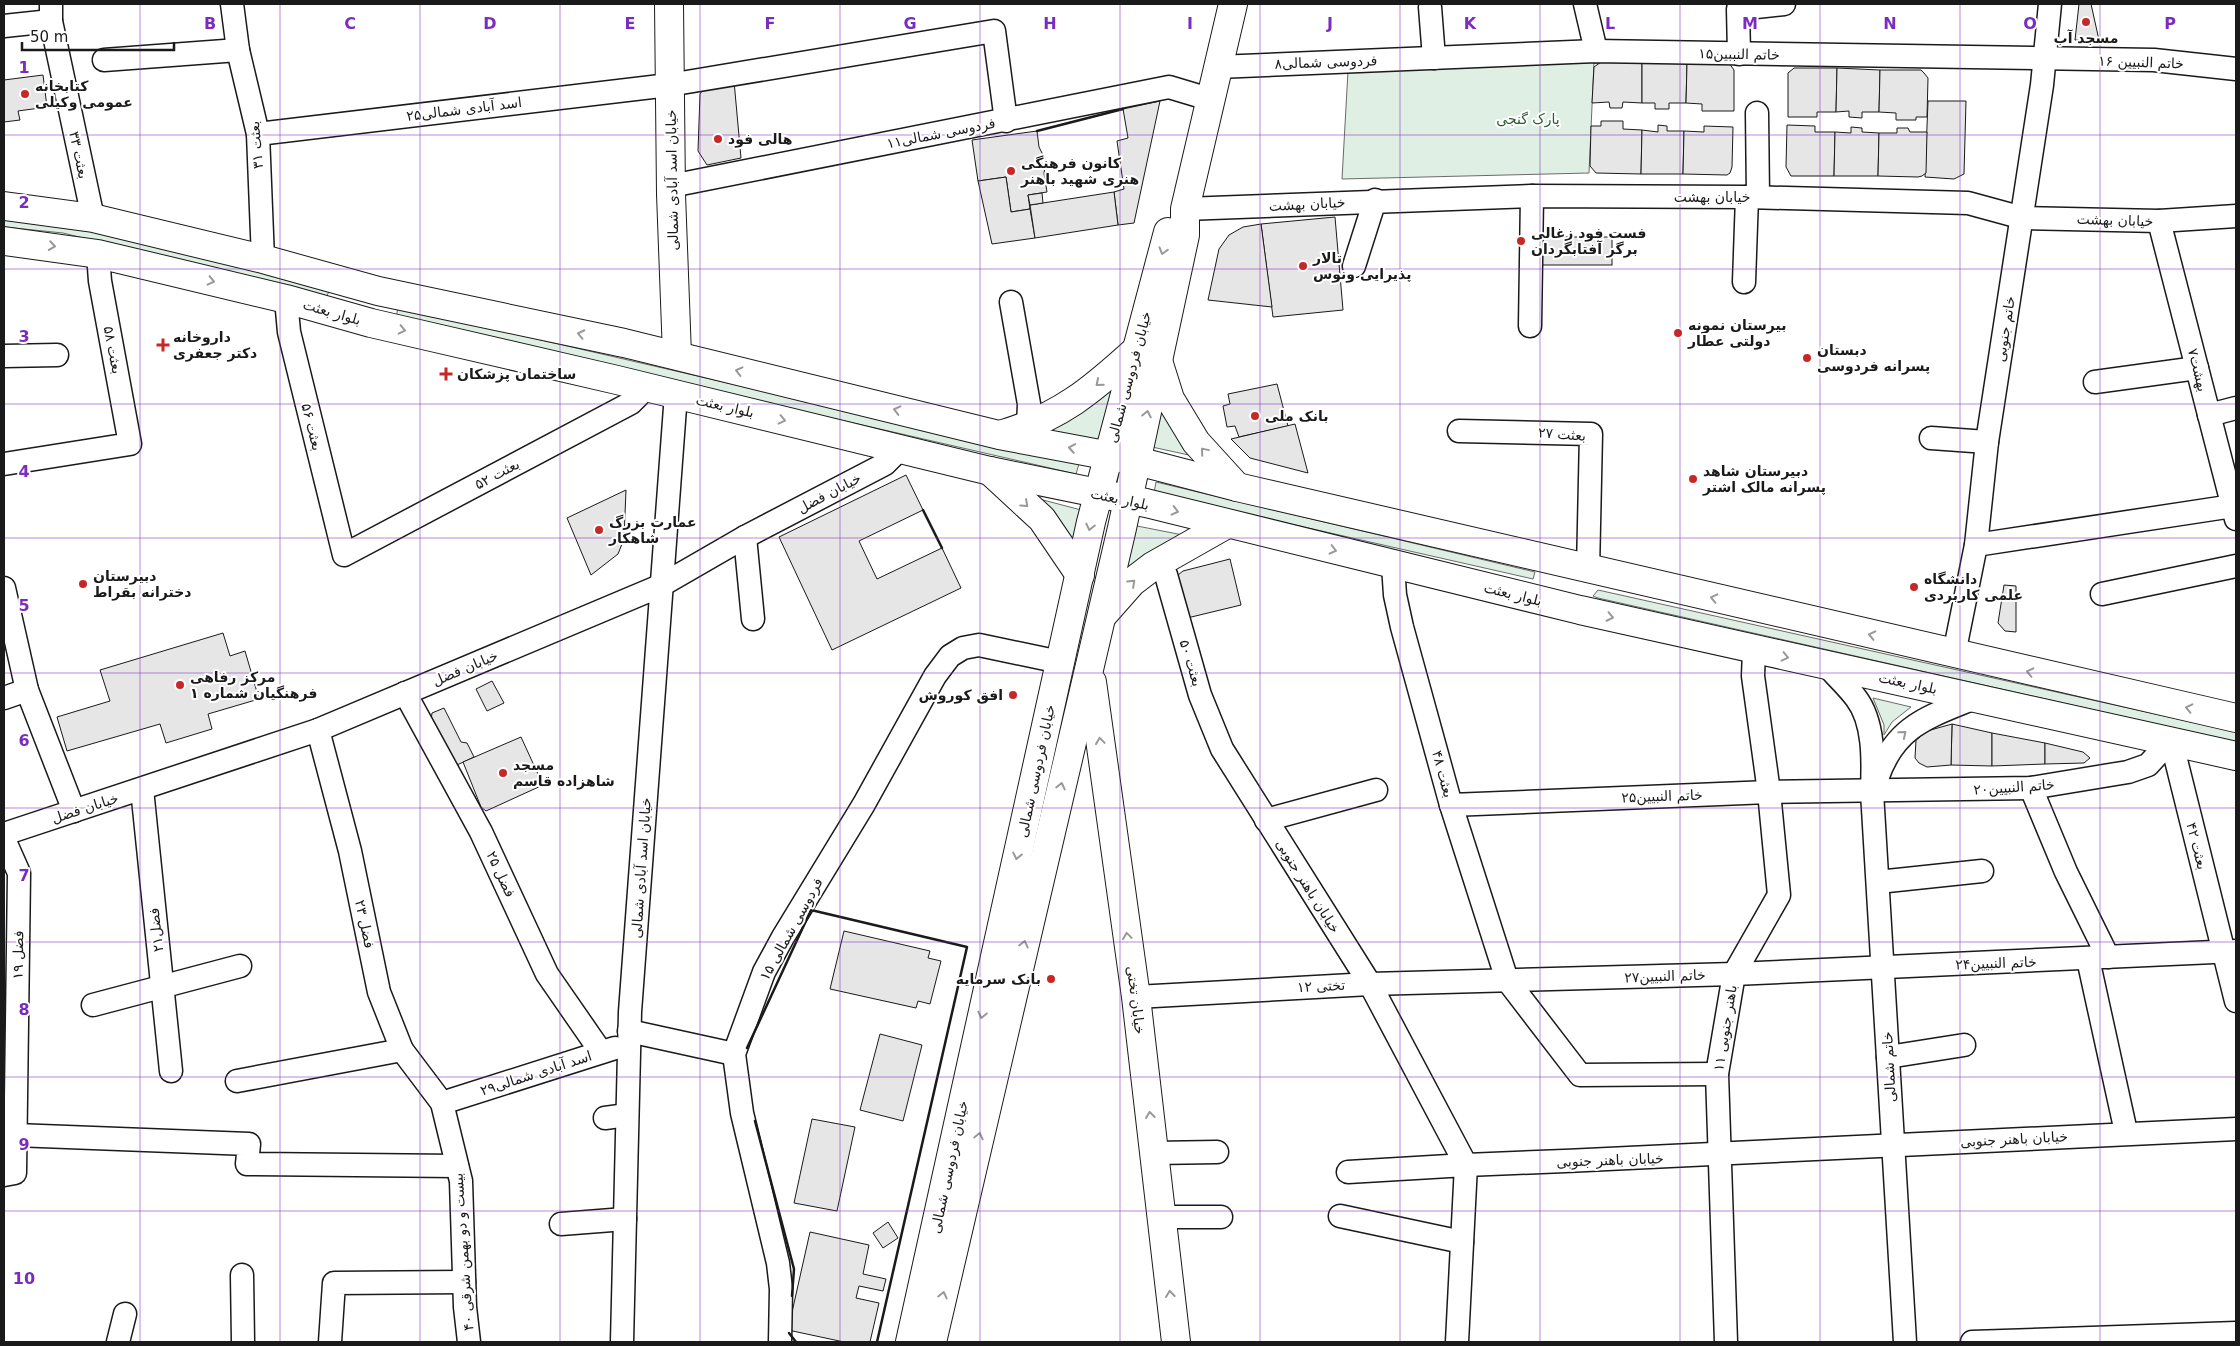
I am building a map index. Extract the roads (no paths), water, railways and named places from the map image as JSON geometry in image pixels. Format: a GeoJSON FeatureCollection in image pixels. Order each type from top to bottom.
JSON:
{"type":"FeatureCollection","features":[{"type":"Feature","properties":{"kind":"main road","name":"خیابان اسد آبادی شمالی"},"geometry":{"type":"LineString","coordinates":[[670,4],[671,186],[677,355]]}},
{"type":"Feature","properties":{"kind":"main road","name":"خیابان فردوسی شمالی"},"geometry":{"type":"LineString","coordinates":[[932,1342],[1137,461],[1147,356],[1169,230],[1185,208],[1209,99],[1233,4]]}},
{"type":"Feature","properties":{"kind":"main road"},"geometry":{"type":"LineString","coordinates":[[4,206],[93,218],[263,259],[378,291],[677,355],[998,435],[1137,461],[1237,488],[2236,718]]}},
{"type":"Feature","properties":{"kind":"main road","name":"بلوار بعثت"},"geometry":{"type":"LineString","coordinates":[[4,241],[98,254],[286,299],[371,323],[676,394],[990,471],[1127,500],[1580,610],[1754,650],[2172,740],[2236,756]]}},
{"type":"Feature","properties":{"kind":"main road"},"geometry":{"type":"LineString","coordinates":[[371,323],[378,291]]}},
{"type":"Feature","properties":{"kind":"main road","name":"خیابان فردوسی شمالی"},"geometry":{"type":"LineString","coordinates":[[910,1342],[1098,494],[1108,455],[1147,356]]}},
{"type":"Feature","properties":{"kind":"main road"},"geometry":{"type":"LineString","coordinates":[[998,435],[1028,426],[1059,412],[1147,356],[1196,442],[1237,488]]}},
{"type":"Feature","properties":{"kind":"main road"},"geometry":{"type":"LineString","coordinates":[[908,450],[922,416]]}},
{"type":"Feature","properties":{"kind":"main road"},"geometry":{"type":"LineString","coordinates":[[990,471],[1042,519],[1080,575]]}},
{"type":"Feature","properties":{"kind":"main road"},"geometry":{"type":"LineString","coordinates":[[1100,619],[1132,582],[1152,566],[1227,524]]}},
{"type":"Feature","properties":{"kind":"main road"},"geometry":{"type":"LineString","coordinates":[[1580,610],[1588,570]]}},
{"type":"Feature","properties":{"kind":"main road","name":"خیابان تختی"},"geometry":{"type":"LineString","coordinates":[[1090,660],[1136,997],[1176,1342]]}},
{"type":"Feature","properties":{"kind":"street","name":"بعثت ۳۱"},"geometry":{"type":"LineString","coordinates":[[232,4],[238,50],[258,134],[263,259]]}},
{"type":"Feature","properties":{"kind":"street"},"geometry":{"type":"LineString","coordinates":[[1585,4],[1596,51]]}},
{"type":"Feature","properties":{"kind":"street"},"geometry":{"type":"LineString","coordinates":[[1739,54],[1738,10],[1784,4]]}},
{"type":"Feature","properties":{"kind":"street","name":"خاتم جنوبی"},"geometry":{"type":"LineString","coordinates":[[1954,654],[1976,545],[1987,442],[2023,218],[2050,4]]}},
{"type":"Feature","properties":{"kind":"street"},"geometry":{"type":"LineString","coordinates":[[1430,7],[1434,58]]}},
{"type":"Feature","properties":{"kind":"street"},"geometry":{"type":"LineString","coordinates":[[4,26],[51,13]]}},
{"type":"Feature","properties":{"kind":"street","name":"بعثت ۳۳"},"geometry":{"type":"LineString","coordinates":[[51,13],[93,218]]}},
{"type":"Feature","properties":{"kind":"street","name":"اسد آبادی شمالی۲۵"},"geometry":{"type":"LineString","coordinates":[[258,134],[669,84],[994,31],[1006,121]]}},
{"type":"Feature","properties":{"kind":"street"},"geometry":{"type":"LineString","coordinates":[[104,60],[238,50]]}},
{"type":"Feature","properties":{"kind":"street","name":"خاتم النببین۱۵"},"geometry":{"type":"LineString","coordinates":[[1434,58],[1596,51],[2044,59]]}},
{"type":"Feature","properties":{"kind":"street","name":"فردوسی شمالی۸"},"geometry":{"type":"LineString","coordinates":[[1217,66],[1434,58]]}},
{"type":"Feature","properties":{"kind":"street","name":"خاتم النبیین ۱۶"},"geometry":{"type":"LineString","coordinates":[[2044,59],[2154,60],[2236,69]]}},
{"type":"Feature","properties":{"kind":"street","name":"فردوسی شمالی۱۱"},"geometry":{"type":"LineString","coordinates":[[671,186],[1006,121],[1169,87],[1209,99]]}},
{"type":"Feature","properties":{"kind":"street"},"geometry":{"type":"LineString","coordinates":[[1744,282],[1757,113]]}},
{"type":"Feature","properties":{"kind":"street"},"geometry":{"type":"LineString","coordinates":[[1530,326],[1532,196]]}},
{"type":"Feature","properties":{"kind":"street","name":"خیابان بهشت"},"geometry":{"type":"LineString","coordinates":[[1185,208],[1532,196],[1752,197],[1968,203],[2023,218],[2160,221],[2236,216]]}},
{"type":"Feature","properties":{"kind":"street"},"geometry":{"type":"LineString","coordinates":[[1354,266],[1375,200]]}},
{"type":"Feature","properties":{"kind":"street","name":"بهشت۷"},"geometry":{"type":"LineString","coordinates":[[2160,221],[2234,513]]}},
{"type":"Feature","properties":{"kind":"street","name":"بعثت ۵۸"},"geometry":{"type":"LineString","coordinates":[[4,464],[130,444],[100,281],[98,254]]}},
{"type":"Feature","properties":{"kind":"street","name":"بعثت ۵۶"},"geometry":{"type":"LineString","coordinates":[[286,299],[289,332],[344,555]]}},
{"type":"Feature","properties":{"kind":"street"},"geometry":{"type":"LineString","coordinates":[[1011,302],[1029,404],[1028,426]]}},
{"type":"Feature","properties":{"kind":"street"},"geometry":{"type":"LineString","coordinates":[[4,356],[57,355]]}},
{"type":"Feature","properties":{"kind":"street"},"geometry":{"type":"LineString","coordinates":[[2095,382],[2197,368]]}},
{"type":"Feature","properties":{"kind":"street","name":"بعثت ۵۲"},"geometry":{"type":"LineString","coordinates":[[344,555],[632,403],[646,387]]}},
{"type":"Feature","properties":{"kind":"street","name":"خیابان اسد آبادی شمالی"},"geometry":{"type":"LineString","coordinates":[[622,1342],[629,1037],[658,655],[660,586],[676,394]]}},
{"type":"Feature","properties":{"kind":"street"},"geometry":{"type":"LineString","coordinates":[[2208,414],[2236,408]]}},
{"type":"Feature","properties":{"kind":"street","name":"بعثت ۲۷"},"geometry":{"type":"LineString","coordinates":[[1459,431],[1592,434],[1588,570]]}},
{"type":"Feature","properties":{"kind":"street"},"geometry":{"type":"LineString","coordinates":[[1930,438],[1987,442]]}},
{"type":"Feature","properties":{"kind":"street","name":"خیابان فضل"},"geometry":{"type":"LineString","coordinates":[[4,834],[318,730],[660,586],[745,537],[885,464],[908,450]]}},
{"type":"Feature","properties":{"kind":"street"},"geometry":{"type":"LineString","coordinates":[[1976,545],[2104,526],[2234,513]]}},
{"type":"Feature","properties":{"kind":"street"},"geometry":{"type":"LineString","coordinates":[[745,537],[753,619]]}},
{"type":"Feature","properties":{"kind":"street","name":"بعثت ۴۸"},"geometry":{"type":"LineString","coordinates":[[1393,565],[1395,595],[1402,627],[1451,805],[1507,980]]}},
{"type":"Feature","properties":{"kind":"street"},"geometry":{"type":"LineString","coordinates":[[2102,594],[2236,566]]}},
{"type":"Feature","properties":{"kind":"street","name":"بعثت ۵۰"},"geometry":{"type":"LineString","coordinates":[[1166,575],[1195,680],[1222,749]]}},
{"type":"Feature","properties":{"kind":"street"},"geometry":{"type":"LineString","coordinates":[[4,591],[27,690],[74,811]]}},
{"type":"Feature","properties":{"kind":"street","name":"فردوسی شمالی ۱۵"},"geometry":{"type":"LineString","coordinates":[[780,1342],[781,1289],[778,1264],[742,1113],[734,1054],[767,965],[864,804],[943,663],[957,651],[969,645],[978,645],[1060,662]]}},
{"type":"Feature","properties":{"kind":"street","name":"باهنر جنوبی ۱۱"},"geometry":{"type":"LineString","coordinates":[[1726,1342],[1717,1074],[1734,974],[1779,894],[1769,792],[1753,676],[1754,650]]}},
{"type":"Feature","properties":{"kind":"street","name":"خاتم شمالی"},"geometry":{"type":"LineString","coordinates":[[1827,666],[1857,699],[1864,714],[1874,756],[1872,792],[1905,1342]]}},
{"type":"Feature","properties":{"kind":"street"},"geometry":{"type":"LineString","coordinates":[[4,698],[27,690]]}},
{"type":"Feature","properties":{"kind":"street","name":"فضل ۲۵"},"geometry":{"type":"LineString","coordinates":[[406,693],[481,832],[547,974],[601,1052]]}},
{"type":"Feature","properties":{"kind":"street"},"geometry":{"type":"LineString","coordinates":[[1872,792],[1883,759],[1898,738],[1932,716],[1977,697]]}},
{"type":"Feature","properties":{"kind":"street","name":"فضل ۲۳"},"geometry":{"type":"LineString","coordinates":[[318,730],[350,851],[379,992],[402,1050],[442,1103]]}},
{"type":"Feature","properties":{"kind":"street","name":"خاتم النبیین۲۰"},"geometry":{"type":"LineString","coordinates":[[1872,792],[2031,788],[2128,772],[2148,765],[2172,740]]}},
{"type":"Feature","properties":{"kind":"street","name":"بعثت ۴۲"},"geometry":{"type":"LineString","coordinates":[[2172,740],[2230,952],[2236,1001]]}},
{"type":"Feature","properties":{"kind":"street","name":"خیابان باهنر جنوبی"},"geometry":{"type":"LineString","coordinates":[[1222,749],[1370,984],[1466,1166],[1720,1156],[2126,1132],[2236,1129]]}},
{"type":"Feature","properties":{"kind":"street","name":"فضل۲۱"},"geometry":{"type":"LineString","coordinates":[[142,788],[171,1071]]}},
{"type":"Feature","properties":{"kind":"street"},"geometry":{"type":"LineString","coordinates":[[2031,788],[2066,872],[2098,958],[2126,1132]]}},
{"type":"Feature","properties":{"kind":"street"},"geometry":{"type":"LineString","coordinates":[[1266,820],[1376,790]]}},
{"type":"Feature","properties":{"kind":"street","name":"خاتم النبیین۲۵"},"geometry":{"type":"LineString","coordinates":[[1451,805],[1769,792],[1872,792]]}},
{"type":"Feature","properties":{"kind":"street","name":"فضل ۱۹"},"geometry":{"type":"LineString","coordinates":[[4,839],[19,873],[15,1173],[4,1175]]}},
{"type":"Feature","properties":{"kind":"street"},"geometry":{"type":"LineString","coordinates":[[1878,882],[1982,871]]}},
{"type":"Feature","properties":{"kind":"street","name":"خاتم النبیین۲۴"},"geometry":{"type":"LineString","coordinates":[[1884,967],[2230,952]]}},
{"type":"Feature","properties":{"kind":"street"},"geometry":{"type":"LineString","coordinates":[[93,1005],[240,966]]}},
{"type":"Feature","properties":{"kind":"street","name":"خاتم النبیین۲۷"},"geometry":{"type":"LineString","coordinates":[[1507,980],[1734,974],[1884,967]]}},
{"type":"Feature","properties":{"kind":"street"},"geometry":{"type":"LineString","coordinates":[[1507,980],[1580,1074],[1717,1074]]}},
{"type":"Feature","properties":{"kind":"street","name":"تختی ۱۲"},"geometry":{"type":"LineString","coordinates":[[1136,997],[1370,984],[1507,980]]}},
{"type":"Feature","properties":{"kind":"street"},"geometry":{"type":"LineString","coordinates":[[629,1037],[734,1054]]}},
{"type":"Feature","properties":{"kind":"street","name":"اسد آبادی شمالی۲۹"},"geometry":{"type":"LineString","coordinates":[[442,1103],[601,1052],[629,1037]]}},
{"type":"Feature","properties":{"kind":"street"},"geometry":{"type":"LineString","coordinates":[[1888,1057],[1964,1045]]}},
{"type":"Feature","properties":{"kind":"street"},"geometry":{"type":"LineString","coordinates":[[237,1081],[402,1050]]}},
{"type":"Feature","properties":{"kind":"street","name":"بیست و دو بهمن شرقی ۴۰"},"geometry":{"type":"LineString","coordinates":[[442,1103],[460,1181],[465,1308],[469,1342]]}},
{"type":"Feature","properties":{"kind":"street"},"geometry":{"type":"LineString","coordinates":[[605,1118],[627,1115]]}},
{"type":"Feature","properties":{"kind":"street"},"geometry":{"type":"LineString","coordinates":[[15,1135],[249,1144],[247,1164],[457,1166]]}},
{"type":"Feature","properties":{"kind":"street"},"geometry":{"type":"LineString","coordinates":[[1154,1153],[1217,1152]]}},
{"type":"Feature","properties":{"kind":"street"},"geometry":{"type":"LineString","coordinates":[[1348,1172],[1466,1166],[1456,1342]]}},
{"type":"Feature","properties":{"kind":"street"},"geometry":{"type":"LineString","coordinates":[[1340,1216],[1462,1242]]}},
{"type":"Feature","properties":{"kind":"street"},"geometry":{"type":"LineString","coordinates":[[1161,1217],[1221,1217]]}},
{"type":"Feature","properties":{"kind":"street"},"geometry":{"type":"LineString","coordinates":[[561,1224],[625,1219]]}},
{"type":"Feature","properties":{"kind":"street"},"geometry":{"type":"LineString","coordinates":[[242,1275],[243,1342]]}},
{"type":"Feature","properties":{"kind":"street"},"geometry":{"type":"LineString","coordinates":[[330,1342],[334,1283],[464,1282]]}},
{"type":"Feature","properties":{"kind":"street"},"geometry":{"type":"LineString","coordinates":[[118,1342],[125,1314]]}},
{"type":"Feature","properties":{"kind":"street"},"geometry":{"type":"LineString","coordinates":[[1972,1342],[2236,1333]]}},
{"type":"Feature","properties":{"kind":"place","name":"مسجد آب"},"geometry":{"type":"Point","coordinates":[2086,22]}},
{"type":"Feature","properties":{"kind":"place","name":"کتابخانه عمومی وکیلی"},"geometry":{"type":"Point","coordinates":[25,94]}},
{"type":"Feature","properties":{"kind":"place","name":"هالی فود"},"geometry":{"type":"Point","coordinates":[718,139]}},
{"type":"Feature","properties":{"kind":"place","name":"کانون فرهنگی هنری شهید باهنر"},"geometry":{"type":"Point","coordinates":[1011,171]}},
{"type":"Feature","properties":{"kind":"place","name":"فست فود زغالی برگر آفتابگردان"},"geometry":{"type":"Point","coordinates":[1521,241]}},
{"type":"Feature","properties":{"kind":"place","name":"تالار پذیرایی ونوس"},"geometry":{"type":"Point","coordinates":[1303,266]}},
{"type":"Feature","properties":{"kind":"place","name":"بیرستان نمونه دولتی عطار"},"geometry":{"type":"Point","coordinates":[1678,333]}},
{"type":"Feature","properties":{"kind":"place","name":"داروخانه دکتر جعفری"},"geometry":{"type":"Point","coordinates":[163,345]}},
{"type":"Feature","properties":{"kind":"place","name":"دبستان پسرانه فردوسی"},"geometry":{"type":"Point","coordinates":[1807,358]}},
{"type":"Feature","properties":{"kind":"place","name":"ساختمان پزشکان"},"geometry":{"type":"Point","coordinates":[446,374]}},
{"type":"Feature","properties":{"kind":"place","name":"بانک ملی"},"geometry":{"type":"Point","coordinates":[1255,416]}},
{"type":"Feature","properties":{"kind":"place","name":"دبیرستان شاهد پسرانه مالک اشتر"},"geometry":{"type":"Point","coordinates":[1693,479]}},
{"type":"Feature","properties":{"kind":"place","name":"عمارت بزرگ شاهکار"},"geometry":{"type":"Point","coordinates":[599,530]}},
{"type":"Feature","properties":{"kind":"place","name":"دبیرستان دخترانه بقراط"},"geometry":{"type":"Point","coordinates":[83,584]}},
{"type":"Feature","properties":{"kind":"place","name":"دانشگاه علمی کاربردی"},"geometry":{"type":"Point","coordinates":[1914,587]}},
{"type":"Feature","properties":{"kind":"place","name":"مرکز رفاهی فرهنگیان شماره ۱"},"geometry":{"type":"Point","coordinates":[180,685]}},
{"type":"Feature","properties":{"kind":"place","name":"افق کوروش"},"geometry":{"type":"Point","coordinates":[1013,695]}},
{"type":"Feature","properties":{"kind":"place","name":"مسجد شاهزاده قاسم"},"geometry":{"type":"Point","coordinates":[503,773]}},
{"type":"Feature","properties":{"kind":"place","name":"بانک سرمایه"},"geometry":{"type":"Point","coordinates":[1051,979]}},
{"type":"Feature","properties":{"kind":"park label","name":"پارک گنجی"},"geometry":{"type":"Point","coordinates":[1528,119]}}]}
